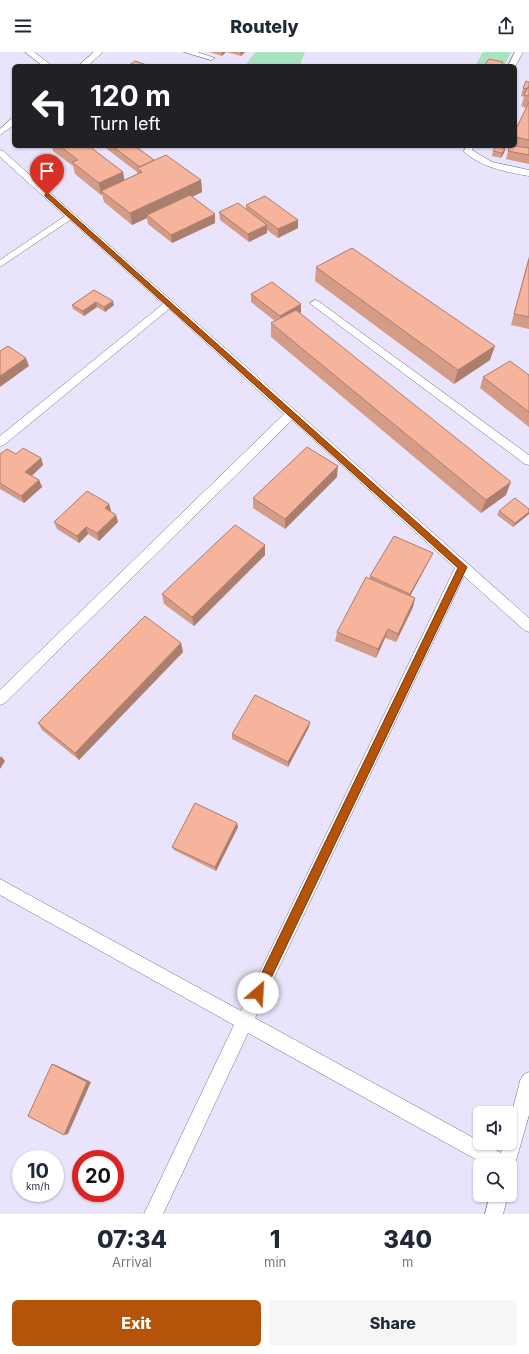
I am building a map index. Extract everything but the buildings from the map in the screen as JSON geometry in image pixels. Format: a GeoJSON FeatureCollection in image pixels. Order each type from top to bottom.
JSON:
{"type":"FeatureCollection","features":[{"type":"Feature","properties":{"kind":"lane"},"geometry":{"type":"LineString","coordinates":[[29,52],[45,64]]}},
{"type":"Feature","properties":{"kind":"lane"},"geometry":{"type":"LineString","coordinates":[[84,64],[99,52]]}},
{"type":"Feature","properties":{"kind":"lane"},"geometry":{"type":"LineString","coordinates":[[188,52],[211,58]]}},
{"type":"Feature","properties":{"kind":"lane"},"geometry":{"type":"LineString","coordinates":[[513,64],[520,52]]}},
{"type":"Feature","properties":{"kind":"lane"},"geometry":{"type":"LineString","coordinates":[[0,133],[12,124]]}},
{"type":"Feature","properties":{"kind":"lane"},"geometry":{"type":"LineString","coordinates":[[469,148],[468,151],[476,159],[489,165],[529,173]]}},
{"type":"Feature","properties":{"kind":"lane"},"geometry":{"type":"LineString","coordinates":[[0,153],[529,626]]}},
{"type":"Feature","properties":{"kind":"lane"},"geometry":{"type":"LineString","coordinates":[[0,264],[70,216]]}},
{"type":"Feature","properties":{"kind":"lane"},"geometry":{"type":"LineString","coordinates":[[315,303],[529,461]]}},
{"type":"Feature","properties":{"kind":"lane"},"geometry":{"type":"LineString","coordinates":[[0,442],[169,304]]}},
{"type":"Feature","properties":{"kind":"lane"},"geometry":{"type":"LineString","coordinates":[[0,699],[291,414]]}},
{"type":"Feature","properties":{"kind":"lane"},"geometry":{"type":"LineString","coordinates":[[154,1214],[244,1022],[462,567]]}},
{"type":"Feature","properties":{"kind":"lane"},"geometry":{"type":"LineString","coordinates":[[0,887],[491,1158]]}},
{"type":"Feature","properties":{"kind":"lane"},"geometry":{"type":"LineString","coordinates":[[509,1158],[529,1081]]}},
{"type":"Feature","properties":{"kind":"lane"},"geometry":{"type":"LineString","coordinates":[[494,1214],[497,1202]]}},
{"type":"Feature","properties":{"kind":"green space"},"geometry":{"type":"Polygon","coordinates":[[[256,52],[305,52],[302,64],[246,64],[256,52]]]}},
{"type":"Feature","properties":{"kind":"green space"},"geometry":{"type":"Polygon","coordinates":[[[483,52],[511,52],[505,64],[476,64],[483,52]]]}},
{"type":"Feature","properties":{"kind":"route"},"geometry":{"type":"LineString","coordinates":[[47,195],[462,567],[258,993]]}}]}
